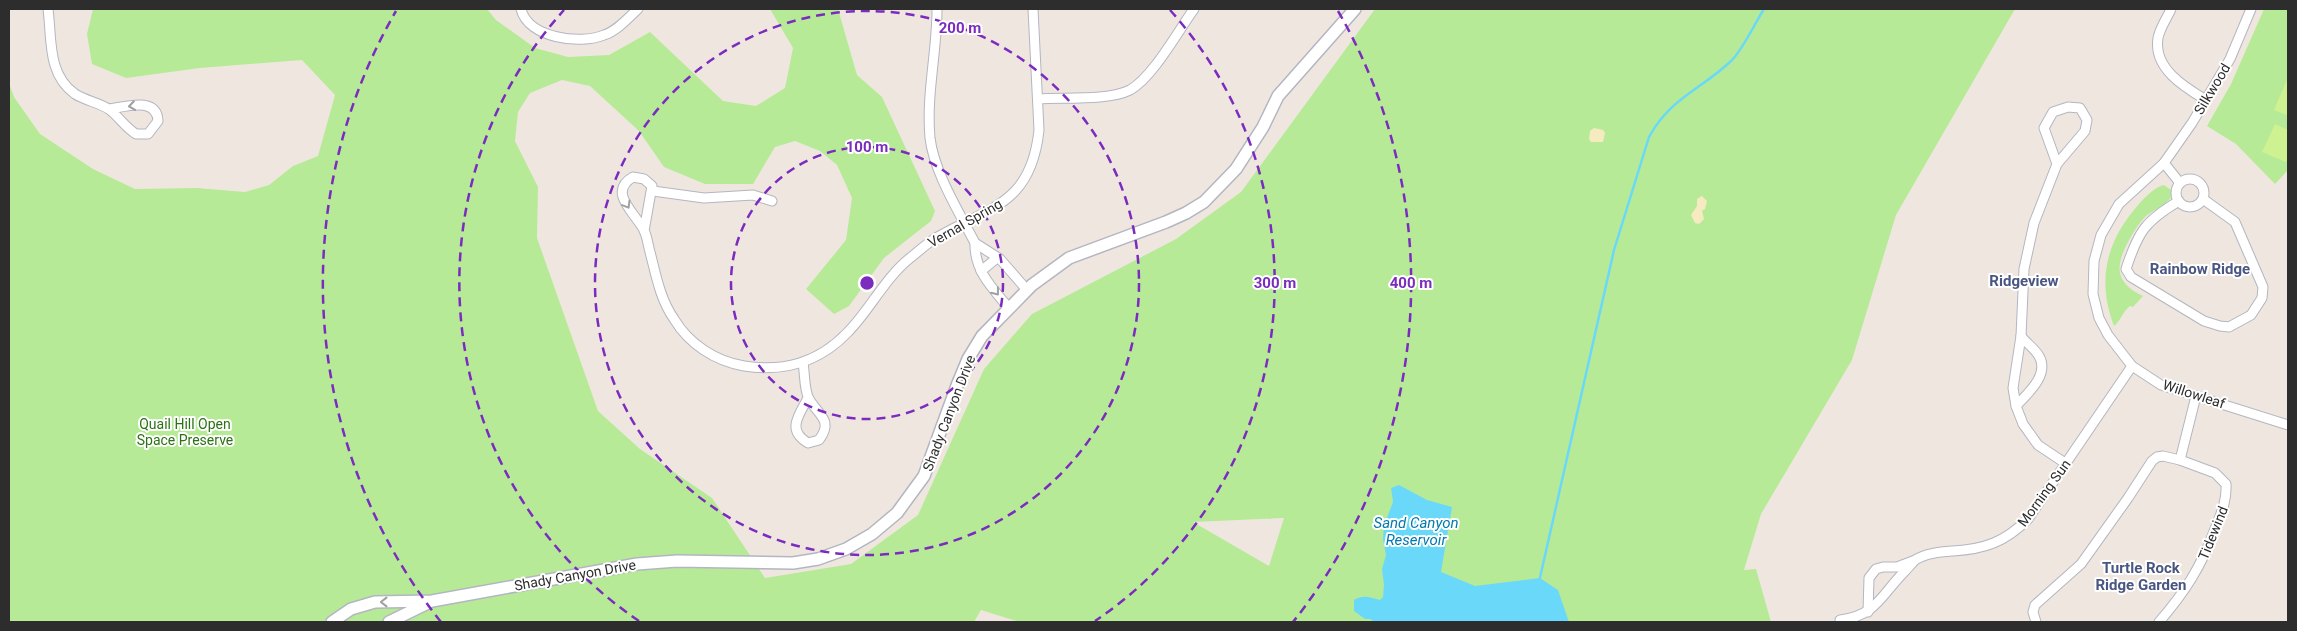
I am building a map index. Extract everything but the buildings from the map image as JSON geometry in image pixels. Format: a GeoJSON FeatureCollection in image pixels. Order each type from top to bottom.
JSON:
{"type":"FeatureCollection","features":[{"type":"Feature","properties":{"kind":"street"},"geometry":{"type":"LineString","coordinates":[[48,9],[52,55],[62,81],[81,97],[109,109],[136,134],[148,134],[158,121],[156,112],[148,106],[139,104],[109,109]]}},
{"type":"Feature","properties":{"kind":"street"},"geometry":{"type":"LineString","coordinates":[[521,9],[524,19],[534,30],[548,35],[586,40],[606,35],[638,9]]}},
{"type":"Feature","properties":{"kind":"street"},"geometry":{"type":"LineString","coordinates":[[937,9],[937,39],[930,103],[930,139],[940,172],[975,243],[997,258],[1027,290]]}},
{"type":"Feature","properties":{"kind":"street","name":"Vernal Spring"},"geometry":{"type":"LineString","coordinates":[[644,231],[652,191],[648,182],[638,178],[628,180],[622,189],[623,200],[644,231],[659,288],[673,319],[702,350],[726,361],[757,368],[803,363],[835,344],[848,332],[880,289],[905,262],[933,240],[992,210],[1021,184],[1037,149],[1039,130],[1033,9]]}},
{"type":"Feature","properties":{"kind":"street"},"geometry":{"type":"LineString","coordinates":[[1038,99],[1112,95],[1128,90],[1144,80],[1194,9]]}},
{"type":"Feature","properties":{"kind":"street","name":"Shady Canyon Drive"},"geometry":{"type":"LineString","coordinates":[[432,601],[637,564],[677,561],[794,563],[818,559],[846,549],[872,534],[896,513],[912,495],[924,476],[968,359],[982,336],[1027,290],[1049,271],[1069,258],[1186,214],[1204,202],[1236,169],[1263,128],[1278,96],[1355,9]]}},
{"type":"Feature","properties":{"kind":"street"},"geometry":{"type":"LineString","coordinates":[[2171,9],[2158,38],[2158,56],[2172,76],[2206,100]]}},
{"type":"Feature","properties":{"kind":"street","name":"Silkwood"},"geometry":{"type":"LineString","coordinates":[[2164,163],[2206,100],[2230,59],[2251,9]]}},
{"type":"Feature","properties":{"kind":"street"},"geometry":{"type":"LineString","coordinates":[[2057,164],[2044,128],[2054,112],[2068,106],[2080,108],[2087,120],[2084,131],[2057,164],[2034,223],[2024,269],[2020,336],[2013,388],[2016,406],[2023,424],[2038,445],[2065,463]]}},
{"type":"Feature","properties":{"kind":"street"},"geometry":{"type":"LineString","coordinates":[[2164,163],[2180,183]]}},
{"type":"Feature","properties":{"kind":"street","name":"Willowleaf"},"geometry":{"type":"LineString","coordinates":[[2164,163],[2119,204],[2101,235],[2094,261],[2093,294],[2099,318],[2108,336],[2132,366],[2161,385],[2288,425]]}},
{"type":"Feature","properties":{"kind":"street"},"geometry":{"type":"LineString","coordinates":[[2192,178],[2200,182],[2204,190],[2203,199],[2191,207],[2182,204],[2176,192],[2180,183],[2192,178]]}},
{"type":"Feature","properties":{"kind":"street"},"geometry":{"type":"LineString","coordinates":[[652,191],[704,198],[753,195],[772,201]]}},
{"type":"Feature","properties":{"kind":"street"},"geometry":{"type":"LineString","coordinates":[[2179,201],[2146,224],[2132,249],[2126,269],[2131,277],[2204,321],[2229,327],[2251,315],[2262,298],[2263,287],[2235,222],[2203,199]]}},
{"type":"Feature","properties":{"kind":"street"},"geometry":{"type":"LineString","coordinates":[[975,243],[974,256],[981,271],[1009,308]]}},
{"type":"Feature","properties":{"kind":"street"},"geometry":{"type":"LineString","coordinates":[[981,271],[997,258]]}},
{"type":"Feature","properties":{"kind":"street"},"geometry":{"type":"LineString","coordinates":[[2016,406],[2036,384],[2042,370],[2042,363],[2038,354],[2020,336]]}},
{"type":"Feature","properties":{"kind":"street"},"geometry":{"type":"LineString","coordinates":[[803,363],[808,398],[824,420],[825,432],[819,440],[808,443],[799,438],[796,431],[796,423],[808,398]]}},
{"type":"Feature","properties":{"kind":"street","name":"Morning Sun"},"geometry":{"type":"LineString","coordinates":[[1868,612],[1869,578],[1876,569],[1883,566],[1897,567],[1937,552],[1980,547],[2002,541],[2014,533],[2028,519],[2132,366]]}},
{"type":"Feature","properties":{"kind":"street"},"geometry":{"type":"LineString","coordinates":[[2180,460],[2196,396]]}},
{"type":"Feature","properties":{"kind":"street","name":"Tidewind"},"geometry":{"type":"LineString","coordinates":[[2036,622],[2033,612],[2035,605],[2081,564],[2152,461],[2163,456],[2180,460],[2215,474],[2226,484],[2227,499],[2197,571],[2182,596],[2159,622]]}},
{"type":"Feature","properties":{"kind":"street","name":"Morning Sun"},"geometry":{"type":"LineString","coordinates":[[1840,620],[1855,618],[1868,612],[1916,560]]}},
{"type":"Feature","properties":{"kind":"street"},"geometry":{"type":"LineString","coordinates":[[332,622],[351,608],[375,602],[432,601]]}},
{"type":"Feature","properties":{"kind":"street"},"geometry":{"type":"LineString","coordinates":[[389,622],[432,601]]}},
{"type":"Feature","properties":{"kind":"green space","name":"Quail Hill Open Space Preserve"},"geometry":{"type":"Polygon","coordinates":[[[93,9],[487,9],[496,20],[535,48],[568,57],[609,55],[650,32],[723,101],[756,106],[785,88],[793,48],[770,9],[838,9],[857,75],[882,97],[935,211],[931,221],[884,258],[849,306],[834,314],[806,289],[846,240],[852,198],[837,165],[820,151],[795,141],[775,147],[753,184],[705,184],[664,167],[639,131],[590,86],[562,80],[530,93],[518,112],[515,141],[538,187],[537,238],[598,411],[640,449],[712,498],[765,578],[851,564],[918,515],[984,369],[1032,314],[1176,239],[1241,192],[1375,9],[2015,9],[1896,215],[1852,360],[1761,514],[1744,570],[1756,569],[1771,622],[1020,622],[981,610],[974,622],[9,622],[9,83],[14,97],[40,134],[93,169],[135,189],[197,188],[245,192],[269,185],[293,166],[318,156],[335,95],[302,60],[200,68],[126,78],[92,64],[87,34],[93,9]],[[1284,518],[1193,522],[1269,566],[1284,518]]]}},
{"type":"Feature","properties":{"kind":"green space"},"geometry":{"type":"Polygon","coordinates":[[[2264,9],[2288,9],[2288,170],[2275,184],[2236,144],[2207,126],[2231,84],[2264,9]]]}},
{"type":"Feature","properties":{"kind":"green space"},"geometry":{"type":"Polygon","coordinates":[[[2288,81],[2287,115],[2274,110],[2288,81]]]}},
{"type":"Feature","properties":{"kind":"green space"},"geometry":{"type":"Polygon","coordinates":[[[2275,124],[2288,130],[2288,156],[2286,162],[2262,152],[2275,124]]]}},
{"type":"Feature","properties":{"kind":"green space"},"geometry":{"type":"Polygon","coordinates":[[[2164,185],[2171,190],[2172,196],[2141,222],[2128,242],[2121,259],[2120,274],[2123,280],[2127,286],[2143,296],[2133,307],[2127,308],[2114,326],[2106,292],[2106,276],[2112,246],[2128,218],[2139,204],[2147,195],[2164,185]]]}},
{"type":"Feature","properties":{"kind":"sand"},"geometry":{"type":"Polygon","coordinates":[[[1594,128],[1603,130],[1605,133],[1603,142],[1591,142],[1589,139],[1590,131],[1594,128]]]}},
{"type":"Feature","properties":{"kind":"sand"},"geometry":{"type":"Polygon","coordinates":[[[1702,196],[1707,201],[1705,209],[1702,211],[1704,219],[1699,224],[1695,223],[1691,215],[1697,206],[1697,199],[1702,196]]]}},
{"type":"Feature","properties":{"kind":"water","name":"Sand Canyon Reservoir"},"geometry":{"type":"Polygon","coordinates":[[[1399,485],[1427,500],[1452,507],[1441,572],[1475,586],[1540,578],[1558,590],[1569,622],[1375,622],[1365,619],[1354,611],[1354,600],[1357,598],[1367,597],[1380,600],[1383,597],[1382,569],[1386,555],[1383,539],[1384,525],[1393,502],[1391,488],[1399,485]]]}},
{"type":"Feature","properties":{"kind":"waterway"},"geometry":{"type":"LineString","coordinates":[[1539,582],[1614,250],[1649,137],[1657,124],[1677,103],[1731,61],[1744,44],[1764,9]]}},
{"type":"Feature","properties":{"kind":"district","name":"Rainbow Ridge"},"geometry":{"type":"Point","coordinates":[2200,269]}},
{"type":"Feature","properties":{"kind":"district","name":"Ridgeview"},"geometry":{"type":"Point","coordinates":[2024,281]}},
{"type":"Feature","properties":{"kind":"district","name":"Turtle Rock Ridge Garden"},"geometry":{"type":"Point","coordinates":[2141,576]}}]}
